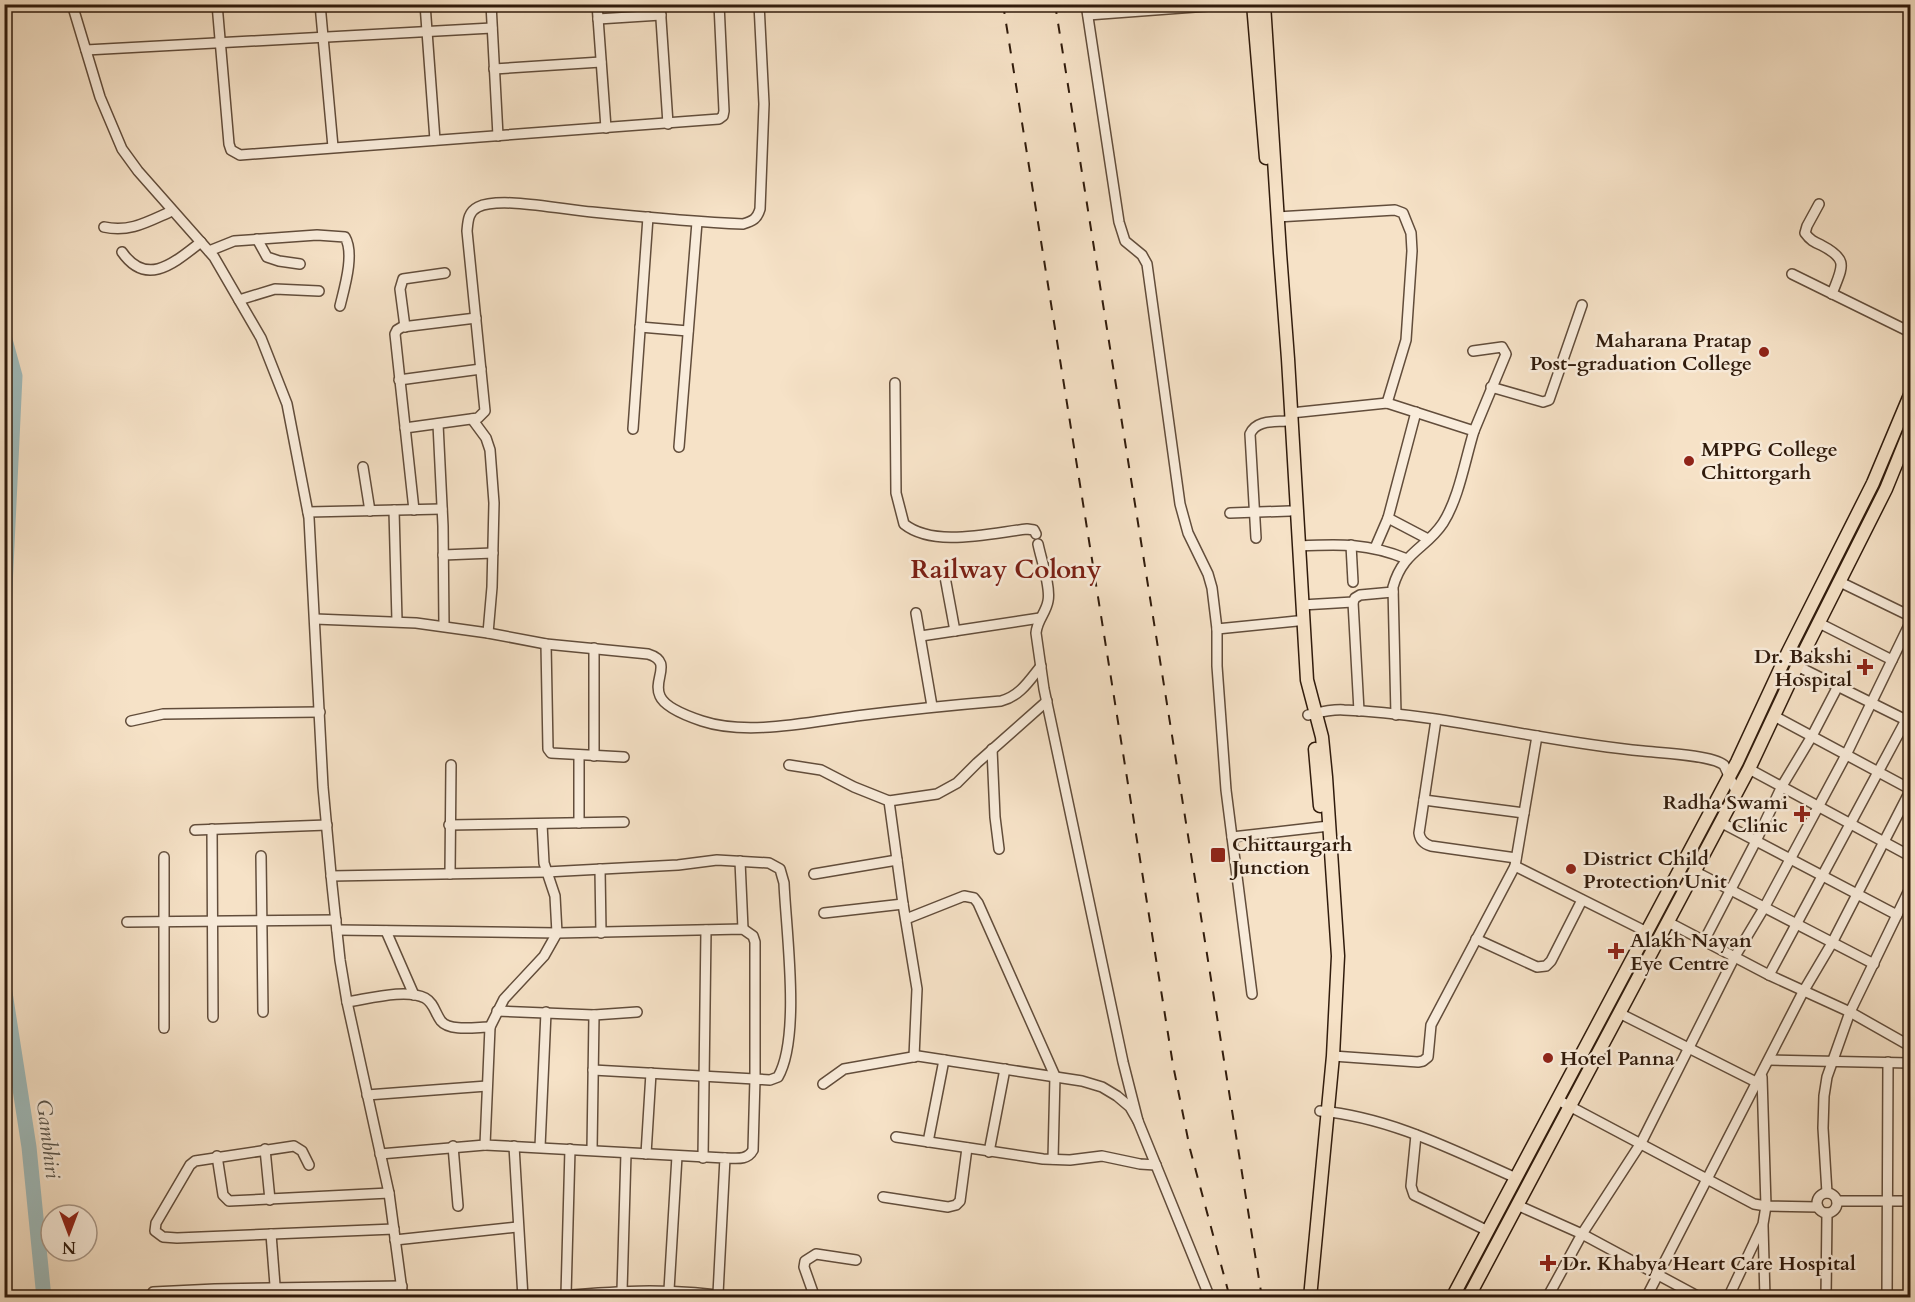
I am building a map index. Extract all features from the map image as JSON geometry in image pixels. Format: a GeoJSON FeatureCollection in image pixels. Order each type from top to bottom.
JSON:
{"type":"FeatureCollection","features":[{"type":"Feature","properties":{"kind":"main road"},"geometry":{"type":"LineString","coordinates":[[1253,4],[1282,358],[1289,417],[1290,511],[1301,681],[1312,714]]}},
{"type":"Feature","properties":{"kind":"main road"},"geometry":{"type":"LineString","coordinates":[[1264,4],[1307,680],[1338,956],[1333,1056],[1323,1112],[1302,1298]]}},
{"type":"Feature","properties":{"kind":"main road"},"geometry":{"type":"LineString","coordinates":[[1452,1298],[1730,775],[1788,652],[1869,493],[1911,395]]}},
{"type":"Feature","properties":{"kind":"main road"},"geometry":{"type":"LineString","coordinates":[[1468,1298],[1749,769],[1797,666],[1886,489],[1911,430]]}},
{"type":"Feature","properties":{"kind":"main road"},"geometry":{"type":"LineString","coordinates":[[1310,1298],[1330,986],[1325,826]]}},
{"type":"Feature","properties":{"kind":"street"},"geometry":{"type":"LineString","coordinates":[[72,4],[100,97],[122,149],[172,211],[214,257],[261,339],[287,404],[308,513],[327,825],[336,925],[347,1002],[389,1193],[403,1298]]}},
{"type":"Feature","properties":{"kind":"street"},"geometry":{"type":"LineString","coordinates":[[217,4],[229,144],[235,154],[712,121],[723,116],[719,4]]}},
{"type":"Feature","properties":{"kind":"street"},"geometry":{"type":"LineString","coordinates":[[320,4],[333,147]]}},
{"type":"Feature","properties":{"kind":"street"},"geometry":{"type":"LineString","coordinates":[[425,4],[435,140]]}},
{"type":"Feature","properties":{"kind":"street"},"geometry":{"type":"LineString","coordinates":[[490,4],[498,136]]}},
{"type":"Feature","properties":{"kind":"street"},"geometry":{"type":"LineString","coordinates":[[597,4],[606,128]]}},
{"type":"Feature","properties":{"kind":"street"},"geometry":{"type":"LineString","coordinates":[[660,4],[668,124]]}},
{"type":"Feature","properties":{"kind":"street"},"geometry":{"type":"LineString","coordinates":[[405,428],[472,419],[483,415],[485,411],[467,231],[468,218],[479,207],[513,204],[697,222],[743,224],[752,222],[758,216],[764,104],[759,4]]}},
{"type":"Feature","properties":{"kind":"street"},"geometry":{"type":"LineString","coordinates":[[1086,4],[1119,222],[1125,241],[1142,255],[1147,264],[1180,504],[1188,533],[1208,574],[1212,588],[1217,629],[1217,666],[1226,790],[1252,994]]}},
{"type":"Feature","properties":{"kind":"street"},"geometry":{"type":"LineString","coordinates":[[1088,15],[1235,4]]}},
{"type":"Feature","properties":{"kind":"street"},"geometry":{"type":"LineString","coordinates":[[598,19],[661,15]]}},
{"type":"Feature","properties":{"kind":"street"},"geometry":{"type":"LineString","coordinates":[[86,50],[492,28]]}},
{"type":"Feature","properties":{"kind":"street"},"geometry":{"type":"LineString","coordinates":[[494,69],[601,62]]}},
{"type":"Feature","properties":{"kind":"street"},"geometry":{"type":"LineString","coordinates":[[1819,204],[1805,233],[1810,239],[1839,256],[1841,269],[1832,294]]}},
{"type":"Feature","properties":{"kind":"street"},"geometry":{"type":"LineString","coordinates":[[1277,217],[1395,210],[1403,213],[1411,233],[1412,251],[1406,340],[1387,403]]}},
{"type":"Feature","properties":{"kind":"street"},"geometry":{"type":"LineString","coordinates":[[104,227],[122,230],[132,228],[172,211]]}},
{"type":"Feature","properties":{"kind":"street"},"geometry":{"type":"LineString","coordinates":[[633,429],[648,217]]}},
{"type":"Feature","properties":{"kind":"street"},"geometry":{"type":"LineString","coordinates":[[679,447],[697,222]]}},
{"type":"Feature","properties":{"kind":"street"},"geometry":{"type":"LineString","coordinates":[[209,251],[234,241],[317,235],[345,237],[348,246],[347,273],[340,306]]}},
{"type":"Feature","properties":{"kind":"street"},"geometry":{"type":"LineString","coordinates":[[257,239],[267,257],[272,260],[300,264]]}},
{"type":"Feature","properties":{"kind":"street"},"geometry":{"type":"LineString","coordinates":[[122,252],[135,266],[144,270],[152,270],[175,262],[201,242]]}},
{"type":"Feature","properties":{"kind":"street"},"geometry":{"type":"LineString","coordinates":[[405,327],[400,289],[403,279],[445,273]]}},
{"type":"Feature","properties":{"kind":"street"},"geometry":{"type":"LineString","coordinates":[[1792,274],[1911,332]]}},
{"type":"Feature","properties":{"kind":"street"},"geometry":{"type":"LineString","coordinates":[[239,300],[275,289],[319,291]]}},
{"type":"Feature","properties":{"kind":"street"},"geometry":{"type":"LineString","coordinates":[[1491,387],[1543,402],[1549,400],[1582,305]]}},
{"type":"Feature","properties":{"kind":"street"},"geometry":{"type":"LineString","coordinates":[[414,510],[394,340],[397,330],[476,318]]}},
{"type":"Feature","properties":{"kind":"street"},"geometry":{"type":"LineString","coordinates":[[640,327],[688,331]]}},
{"type":"Feature","properties":{"kind":"street"},"geometry":{"type":"LineString","coordinates":[[1396,715],[1393,592],[1397,574],[1407,559],[1442,525],[1451,507],[1474,431],[1504,361],[1505,350],[1498,347],[1473,351]]}},
{"type":"Feature","properties":{"kind":"street"},"geometry":{"type":"LineString","coordinates":[[399,380],[482,369]]}},
{"type":"Feature","properties":{"kind":"street"},"geometry":{"type":"LineString","coordinates":[[895,383],[896,493],[904,524],[921,535],[937,537],[1027,529],[1034,530],[1037,539],[1049,598],[1047,608],[1036,624],[1041,666],[1123,1062],[1138,1121]]}},
{"type":"Feature","properties":{"kind":"street"},"geometry":{"type":"LineString","coordinates":[[1256,538],[1251,430],[1260,424],[1289,417],[1387,403],[1474,431]]}},
{"type":"Feature","properties":{"kind":"street"},"geometry":{"type":"LineString","coordinates":[[1375,548],[1388,518],[1416,412]]}},
{"type":"Feature","properties":{"kind":"street"},"geometry":{"type":"LineString","coordinates":[[472,419],[486,438],[490,450],[494,503],[488,633]]}},
{"type":"Feature","properties":{"kind":"street"},"geometry":{"type":"LineString","coordinates":[[438,424],[444,626]]}},
{"type":"Feature","properties":{"kind":"street"},"geometry":{"type":"LineString","coordinates":[[363,467],[370,511]]}},
{"type":"Feature","properties":{"kind":"street"},"geometry":{"type":"LineString","coordinates":[[308,513],[442,509]]}},
{"type":"Feature","properties":{"kind":"street"},"geometry":{"type":"LineString","coordinates":[[394,510],[397,621]]}},
{"type":"Feature","properties":{"kind":"street"},"geometry":{"type":"LineString","coordinates":[[1230,513],[1290,511]]}},
{"type":"Feature","properties":{"kind":"street"},"geometry":{"type":"LineString","coordinates":[[1388,518],[1428,539]]}},
{"type":"Feature","properties":{"kind":"street"},"geometry":{"type":"LineString","coordinates":[[1351,545],[1353,582]]}},
{"type":"Feature","properties":{"kind":"street"},"geometry":{"type":"LineString","coordinates":[[1299,546],[1351,545],[1375,548],[1407,559]]}},
{"type":"Feature","properties":{"kind":"street"},"geometry":{"type":"LineString","coordinates":[[443,555],[493,553]]}},
{"type":"Feature","properties":{"kind":"street"},"geometry":{"type":"LineString","coordinates":[[945,578],[955,631]]}},
{"type":"Feature","properties":{"kind":"street"},"geometry":{"type":"LineString","coordinates":[[1840,582],[1911,616]]}},
{"type":"Feature","properties":{"kind":"street"},"geometry":{"type":"LineString","coordinates":[[1302,605],[1353,602],[1360,595],[1393,592]]}},
{"type":"Feature","properties":{"kind":"street"},"geometry":{"type":"LineString","coordinates":[[1353,602],[1359,711]]}},
{"type":"Feature","properties":{"kind":"street"},"geometry":{"type":"LineString","coordinates":[[916,613],[932,706]]}},
{"type":"Feature","properties":{"kind":"street"},"geometry":{"type":"LineString","coordinates":[[921,636],[1040,618]]}},
{"type":"Feature","properties":{"kind":"street"},"geometry":{"type":"LineString","coordinates":[[315,619],[397,621],[444,626],[546,644],[656,656],[662,666],[658,690],[665,703],[703,721],[761,728],[932,706],[1009,699],[1022,690],[1041,666]]}},
{"type":"Feature","properties":{"kind":"street"},"geometry":{"type":"LineString","coordinates":[[1217,629],[1297,621]]}},
{"type":"Feature","properties":{"kind":"street"},"geometry":{"type":"LineString","coordinates":[[1819,623],[1892,660]]}},
{"type":"Feature","properties":{"kind":"street"},"geometry":{"type":"LineString","coordinates":[[1547,1298],[1582,1233],[1641,1143],[1734,958],[1764,908],[1846,755],[1911,623]]}},
{"type":"Feature","properties":{"kind":"street"},"geometry":{"type":"LineString","coordinates":[[546,644],[548,749],[555,754],[624,757]]}},
{"type":"Feature","properties":{"kind":"street"},"geometry":{"type":"LineString","coordinates":[[594,648],[594,756]]}},
{"type":"Feature","properties":{"kind":"street"},"geometry":{"type":"LineString","coordinates":[[1769,975],[1850,823],[1909,721],[1797,666]]}},
{"type":"Feature","properties":{"kind":"street"},"geometry":{"type":"LineString","coordinates":[[1704,941],[1782,786],[1838,686]]}},
{"type":"Feature","properties":{"kind":"street"},"geometry":{"type":"LineString","coordinates":[[789,765],[831,774],[854,787],[889,801],[937,794],[957,783],[1047,700]]}},
{"type":"Feature","properties":{"kind":"street"},"geometry":{"type":"LineString","coordinates":[[1312,714],[1325,710],[1396,715],[1631,750],[1709,759],[1720,762],[1730,775],[1736,791]]}},
{"type":"Feature","properties":{"kind":"street"},"geometry":{"type":"LineString","coordinates":[[131,721],[163,714],[320,712]]}},
{"type":"Feature","properties":{"kind":"street"},"geometry":{"type":"LineString","coordinates":[[1646,1298],[1760,1080],[1803,992],[1832,943],[1911,790],[1774,716]]}},
{"type":"Feature","properties":{"kind":"street"},"geometry":{"type":"LineString","coordinates":[[1436,720],[1420,838],[1426,844],[1515,862],[1582,900],[1647,932]]}},
{"type":"Feature","properties":{"kind":"street"},"geometry":{"type":"LineString","coordinates":[[1333,1056],[1418,1062],[1426,1059],[1429,1052],[1431,1025],[1515,862],[1537,736]]}},
{"type":"Feature","properties":{"kind":"street"},"geometry":{"type":"LineString","coordinates":[[992,749],[999,849]]}},
{"type":"Feature","properties":{"kind":"street"},"geometry":{"type":"LineString","coordinates":[[579,755],[579,823]]}},
{"type":"Feature","properties":{"kind":"street"},"geometry":{"type":"LineString","coordinates":[[450,874],[451,765]]}},
{"type":"Feature","properties":{"kind":"street"},"geometry":{"type":"LineString","coordinates":[[1749,769],[1911,856]]}},
{"type":"Feature","properties":{"kind":"street"},"geometry":{"type":"LineString","coordinates":[[1424,800],[1524,813]]}},
{"type":"Feature","properties":{"kind":"street"},"geometry":{"type":"LineString","coordinates":[[889,801],[917,989],[914,1057]]}},
{"type":"Feature","properties":{"kind":"street"},"geometry":{"type":"LineString","coordinates":[[449,825],[624,822]]}},
{"type":"Feature","properties":{"kind":"street"},"geometry":{"type":"LineString","coordinates":[[1720,822],[1897,915]]}},
{"type":"Feature","properties":{"kind":"street"},"geometry":{"type":"LineString","coordinates":[[485,1145],[490,1027],[504,999],[544,956],[557,933],[555,896],[546,872],[542,824]]}},
{"type":"Feature","properties":{"kind":"street"},"geometry":{"type":"LineString","coordinates":[[195,830],[327,825]]}},
{"type":"Feature","properties":{"kind":"street"},"geometry":{"type":"LineString","coordinates":[[1232,837],[1325,826]]}},
{"type":"Feature","properties":{"kind":"street"},"geometry":{"type":"LineString","coordinates":[[212,829],[213,1017]]}},
{"type":"Feature","properties":{"kind":"street"},"geometry":{"type":"LineString","coordinates":[[261,856],[263,1012]]}},
{"type":"Feature","properties":{"kind":"street"},"geometry":{"type":"LineString","coordinates":[[164,857],[164,1028]]}},
{"type":"Feature","properties":{"kind":"street"},"geometry":{"type":"LineString","coordinates":[[331,876],[546,872],[678,865],[717,860],[774,865],[780,870],[783,883],[791,1021],[787,1054],[778,1077],[770,1080],[593,1070]]}},
{"type":"Feature","properties":{"kind":"street"},"geometry":{"type":"LineString","coordinates":[[814,874],[897,860]]}},
{"type":"Feature","properties":{"kind":"street"},"geometry":{"type":"LineString","coordinates":[[740,861],[743,929]]}},
{"type":"Feature","properties":{"kind":"street"},"geometry":{"type":"LineString","coordinates":[[600,869],[601,933]]}},
{"type":"Feature","properties":{"kind":"street"},"geometry":{"type":"LineString","coordinates":[[1694,871],[1874,964]]}},
{"type":"Feature","properties":{"kind":"street"},"geometry":{"type":"LineString","coordinates":[[1827,1193],[1823,1128],[1824,1096],[1833,1060],[1850,1012],[1911,888]]}},
{"type":"Feature","properties":{"kind":"street"},"geometry":{"type":"LineString","coordinates":[[906,919],[957,897],[974,898],[978,903],[1055,1076],[1053,1160]]}},
{"type":"Feature","properties":{"kind":"street"},"geometry":{"type":"LineString","coordinates":[[1476,939],[1537,967],[1546,966],[1551,961],[1582,900]]}},
{"type":"Feature","properties":{"kind":"street"},"geometry":{"type":"LineString","coordinates":[[824,913],[903,904]]}},
{"type":"Feature","properties":{"kind":"street"},"geometry":{"type":"LineString","coordinates":[[127,922],[262,920],[386,931],[557,933],[743,929],[753,936],[755,942],[755,1078],[753,1150],[747,1157],[703,1158],[485,1145],[380,1154]]}},
{"type":"Feature","properties":{"kind":"street"},"geometry":{"type":"LineString","coordinates":[[1668,922],[1734,958],[1850,1012],[1910,1046]]}},
{"type":"Feature","properties":{"kind":"street"},"geometry":{"type":"LineString","coordinates":[[703,1158],[706,930]]}},
{"type":"Feature","properties":{"kind":"street"},"geometry":{"type":"LineString","coordinates":[[386,931],[414,995]]}},
{"type":"Feature","properties":{"kind":"street"},"geometry":{"type":"LineString","coordinates":[[347,1002],[402,994],[414,995],[423,997],[431,1003],[442,1022],[448,1026],[490,1027]]}},
{"type":"Feature","properties":{"kind":"street"},"geometry":{"type":"LineString","coordinates":[[497,1011],[594,1015],[637,1012]]}},
{"type":"Feature","properties":{"kind":"street"},"geometry":{"type":"LineString","coordinates":[[540,1147],[546,1012]]}},
{"type":"Feature","properties":{"kind":"street"},"geometry":{"type":"LineString","coordinates":[[1619,1013],[1688,1049],[1760,1080]]}},
{"type":"Feature","properties":{"kind":"street"},"geometry":{"type":"LineString","coordinates":[[592,1150],[594,1015]]}},
{"type":"Feature","properties":{"kind":"street"},"geometry":{"type":"LineString","coordinates":[[823,1084],[844,1069],[914,1057],[1055,1076],[1102,1087],[1130,1107],[1138,1121],[1210,1298]]}},
{"type":"Feature","properties":{"kind":"street"},"geometry":{"type":"LineString","coordinates":[[928,1142],[944,1060]]}},
{"type":"Feature","properties":{"kind":"street"},"geometry":{"type":"LineString","coordinates":[[1769,1060],[1911,1063]]}},
{"type":"Feature","properties":{"kind":"street"},"geometry":{"type":"LineString","coordinates":[[1887,1298],[1888,1062]]}},
{"type":"Feature","properties":{"kind":"street"},"geometry":{"type":"LineString","coordinates":[[989,1152],[1005,1069]]}},
{"type":"Feature","properties":{"kind":"street"},"geometry":{"type":"LineString","coordinates":[[646,1154],[651,1073]]}},
{"type":"Feature","properties":{"kind":"street"},"geometry":{"type":"LineString","coordinates":[[1760,1080],[1766,1206],[1763,1224],[1765,1298]]}},
{"type":"Feature","properties":{"kind":"street"},"geometry":{"type":"LineString","coordinates":[[367,1095],[487,1086]]}},
{"type":"Feature","properties":{"kind":"street"},"geometry":{"type":"LineString","coordinates":[[1558,1100],[1754,1204],[1823,1210],[1836,1208],[1837,1201],[1834,1195],[1827,1193],[1819,1197],[1823,1210],[1826,1298]]}},
{"type":"Feature","properties":{"kind":"street"},"geometry":{"type":"LineString","coordinates":[[1323,1112],[1379,1122],[1416,1135],[1516,1178]]}},
{"type":"Feature","properties":{"kind":"street"},"geometry":{"type":"LineString","coordinates":[[1416,1135],[1411,1185],[1414,1195],[1488,1231]]}},
{"type":"Feature","properties":{"kind":"street"},"geometry":{"type":"LineString","coordinates":[[896,1137],[1053,1160],[1102,1156],[1156,1165]]}},
{"type":"Feature","properties":{"kind":"street"},"geometry":{"type":"LineString","coordinates":[[309,1165],[298,1147],[288,1146],[200,1159],[190,1165],[156,1223],[155,1231],[163,1237],[177,1238],[394,1229]]}},
{"type":"Feature","properties":{"kind":"street"},"geometry":{"type":"LineString","coordinates":[[453,1146],[458,1206]]}},
{"type":"Feature","properties":{"kind":"street"},"geometry":{"type":"LineString","coordinates":[[514,1146],[523,1298]]}},
{"type":"Feature","properties":{"kind":"street"},"geometry":{"type":"LineString","coordinates":[[882,1197],[948,1207],[956,1205],[960,1201],[967,1148]]}},
{"type":"Feature","properties":{"kind":"street"},"geometry":{"type":"LineString","coordinates":[[265,1149],[270,1200]]}},
{"type":"Feature","properties":{"kind":"street"},"geometry":{"type":"LineString","coordinates":[[566,1295],[570,1149]]}},
{"type":"Feature","properties":{"kind":"street"},"geometry":{"type":"LineString","coordinates":[[622,1291],[626,1153]]}},
{"type":"Feature","properties":{"kind":"street"},"geometry":{"type":"LineString","coordinates":[[217,1156],[225,1199],[235,1202],[389,1193]]}},
{"type":"Feature","properties":{"kind":"street"},"geometry":{"type":"LineString","coordinates":[[669,1290],[677,1156]]}},
{"type":"Feature","properties":{"kind":"street"},"geometry":{"type":"LineString","coordinates":[[718,1294],[725,1158]]}},
{"type":"Feature","properties":{"kind":"street"},"geometry":{"type":"LineString","coordinates":[[1837,1201],[1911,1201]]}},
{"type":"Feature","properties":{"kind":"street"},"geometry":{"type":"LineString","coordinates":[[1518,1205],[1582,1233],[1701,1298]]}},
{"type":"Feature","properties":{"kind":"street"},"geometry":{"type":"LineString","coordinates":[[1728,1298],[1763,1224]]}},
{"type":"Feature","properties":{"kind":"street"},"geometry":{"type":"LineString","coordinates":[[395,1240],[517,1227]]}},
{"type":"Feature","properties":{"kind":"street"},"geometry":{"type":"LineString","coordinates":[[271,1234],[276,1293]]}},
{"type":"Feature","properties":{"kind":"street"},"geometry":{"type":"LineString","coordinates":[[815,1298],[804,1267],[809,1257],[816,1254],[856,1260]]}},
{"type":"Feature","properties":{"kind":"street"},"geometry":{"type":"LineString","coordinates":[[153,1292],[276,1293],[402,1286]]}},
{"type":"Feature","properties":{"kind":"street"},"geometry":{"type":"LineString","coordinates":[[534,1298],[669,1290],[737,1298]]}},
{"type":"Feature","properties":{"kind":"waterway","name":"Gambhiri"},"geometry":{"type":"LineString","coordinates":[[4,336],[15,376],[4,609]]}},
{"type":"Feature","properties":{"kind":"waterway","name":"Gambhiri"},"geometry":{"type":"LineString","coordinates":[[4,986],[29,1147],[44,1298]]}},
{"type":"Feature","properties":{"kind":"railway"},"geometry":{"type":"LineString","coordinates":[[1003,4],[1173,1065],[1190,1149],[1230,1298]]}},
{"type":"Feature","properties":{"kind":"railway"},"geometry":{"type":"LineString","coordinates":[[1055,4],[1262,1298]]}},
{"type":"Feature","properties":{"kind":"place","name":"Maharana Pratap Post-graduation College"},"geometry":{"type":"Point","coordinates":[1764,352]}},
{"type":"Feature","properties":{"kind":"place","name":"MPPG College Chittorgarh"},"geometry":{"type":"Point","coordinates":[1689,461]}},
{"type":"Feature","properties":{"kind":"place","name":"Dr. Bakshi Hospital"},"geometry":{"type":"Point","coordinates":[1865,667]}},
{"type":"Feature","properties":{"kind":"place","name":"Radha Swami Clinic"},"geometry":{"type":"Point","coordinates":[1802,814]}},
{"type":"Feature","properties":{"kind":"place","name":"Chittaurgarh Junction"},"geometry":{"type":"Point","coordinates":[1218,855]}},
{"type":"Feature","properties":{"kind":"place","name":"District Child Protection Unit"},"geometry":{"type":"Point","coordinates":[1571,869]}},
{"type":"Feature","properties":{"kind":"place","name":"Alakh Nayan Eye Centre"},"geometry":{"type":"Point","coordinates":[1616,951]}},
{"type":"Feature","properties":{"kind":"place","name":"Hotel Panna"},"geometry":{"type":"Point","coordinates":[1548,1058]}},
{"type":"Feature","properties":{"kind":"place","name":"Dr. Khabya Heart Care Hospital"},"geometry":{"type":"Point","coordinates":[1548,1263]}},
{"type":"Feature","properties":{"kind":"district","name":"Railway Colony"},"geometry":{"type":"Point","coordinates":[1006,569]}}]}
